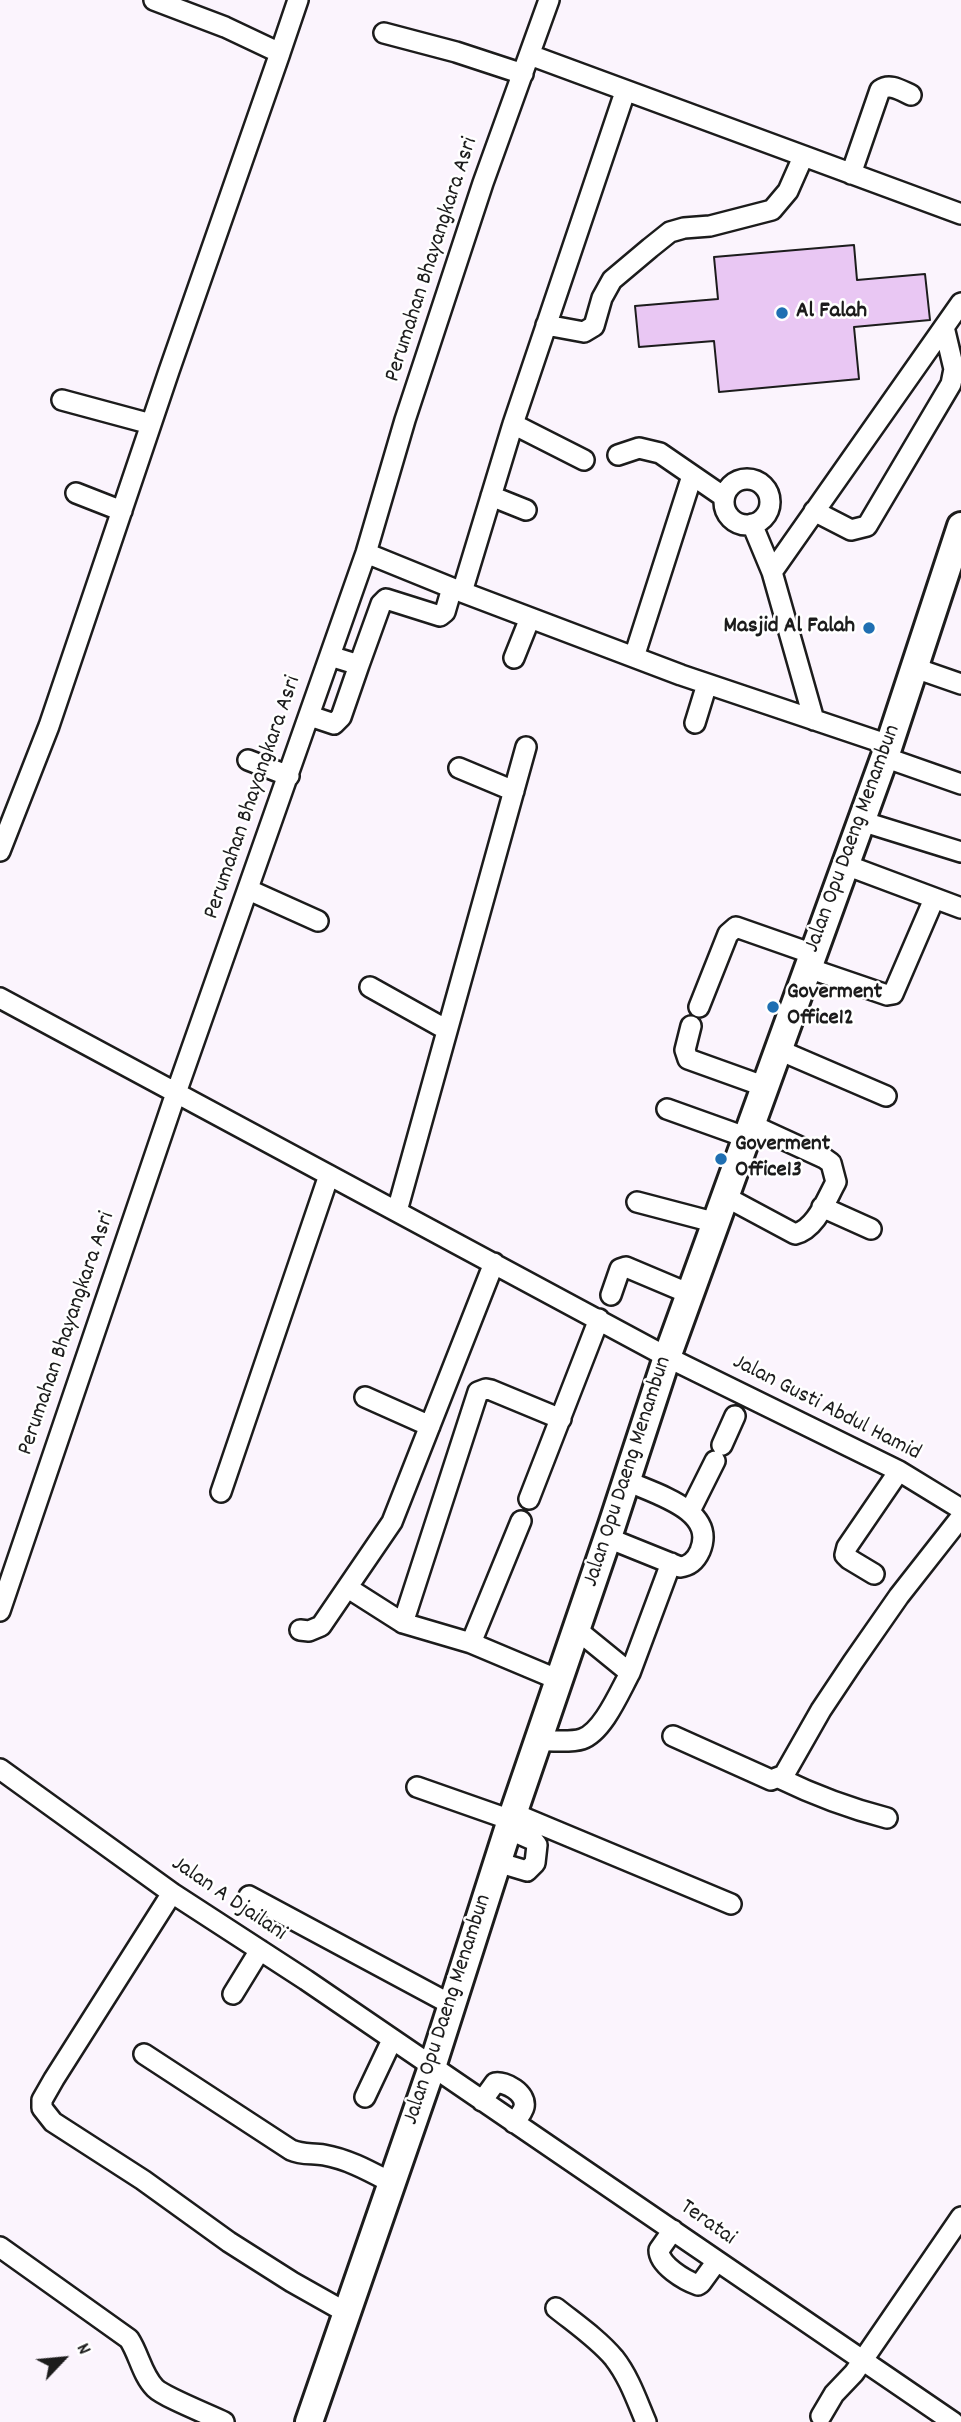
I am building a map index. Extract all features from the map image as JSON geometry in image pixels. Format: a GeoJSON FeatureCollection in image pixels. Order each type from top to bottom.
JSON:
{"type":"FeatureCollection","features":[{"type":"Feature","properties":{"kind":"highway","name":"Jalan Opu Daeng Menambun"},"geometry":{"type":"LineString","coordinates":[[309,2422],[432,2067],[497,1862],[667,1357],[846,865],[961,526]]}},
{"type":"Feature","properties":{"kind":"street"},"geometry":{"type":"LineString","coordinates":[[155,0],[225,27],[280,53]]}},
{"type":"Feature","properties":{"kind":"street"},"geometry":{"type":"LineString","coordinates":[[0,851],[49,726],[298,0]]}},
{"type":"Feature","properties":{"kind":"street","name":"Perumahan Bhayangkara Asri"},"geometry":{"type":"LineString","coordinates":[[0,1611],[176,1093],[366,553],[405,420],[549,0]]}},
{"type":"Feature","properties":{"kind":"street"},"geometry":{"type":"LineString","coordinates":[[384,33],[456,52],[523,74]]}},
{"type":"Feature","properties":{"kind":"street"},"geometry":{"type":"LineString","coordinates":[[530,55],[961,214]]}},
{"type":"Feature","properties":{"kind":"street"},"geometry":{"type":"LineString","coordinates":[[851,174],[880,90],[892,87],[911,95]]}},
{"type":"Feature","properties":{"kind":"street"},"geometry":{"type":"LineString","coordinates":[[310,716],[328,723],[339,722],[382,604],[386,600],[440,616],[457,590],[491,496],[625,92]]}},
{"type":"Feature","properties":{"kind":"street"},"geometry":{"type":"LineString","coordinates":[[547,326],[584,332],[594,326],[602,298],[612,280],[670,232],[710,226],[772,210],[788,191],[803,157]]}},
{"type":"Feature","properties":{"kind":"street"},"geometry":{"type":"LineString","coordinates":[[772,572],[961,303]]}},
{"type":"Feature","properties":{"kind":"street"},"geometry":{"type":"LineString","coordinates":[[814,511],[852,530],[867,526],[951,384],[954,369],[944,327]]}},
{"type":"Feature","properties":{"kind":"street"},"geometry":{"type":"LineString","coordinates":[[62,400],[151,424]]}},
{"type":"Feature","properties":{"kind":"street"},"geometry":{"type":"LineString","coordinates":[[513,424],[584,460]]}},
{"type":"Feature","properties":{"kind":"street"},"geometry":{"type":"LineString","coordinates":[[618,455],[639,448],[660,453],[724,497]]}},
{"type":"Feature","properties":{"kind":"street"},"geometry":{"type":"LineString","coordinates":[[634,657],[691,476]]}},
{"type":"Feature","properties":{"kind":"street"},"geometry":{"type":"LineString","coordinates":[[750,479],[762,484],[769,496],[769,509],[762,520],[752,524],[736,523],[727,514],[724,497],[727,488],[737,480],[750,479]]}},
{"type":"Feature","properties":{"kind":"street"},"geometry":{"type":"LineString","coordinates":[[76,493],[122,511]]}},
{"type":"Feature","properties":{"kind":"street"},"geometry":{"type":"LineString","coordinates":[[491,496],[526,510]]}},
{"type":"Feature","properties":{"kind":"street"},"geometry":{"type":"LineString","coordinates":[[752,524],[772,572],[814,720]]}},
{"type":"Feature","properties":{"kind":"street"},"geometry":{"type":"LineString","coordinates":[[366,553],[634,657],[814,720],[961,784]]}},
{"type":"Feature","properties":{"kind":"street"},"geometry":{"type":"LineString","coordinates":[[514,658],[530,618]]}},
{"type":"Feature","properties":{"kind":"street"},"geometry":{"type":"LineString","coordinates":[[330,656],[359,665]]}},
{"type":"Feature","properties":{"kind":"street"},"geometry":{"type":"LineString","coordinates":[[915,668],[961,684]]}},
{"type":"Feature","properties":{"kind":"street"},"geometry":{"type":"LineString","coordinates":[[695,723],[707,684]]}},
{"type":"Feature","properties":{"kind":"street"},"geometry":{"type":"LineString","coordinates":[[397,1211],[526,747]]}},
{"type":"Feature","properties":{"kind":"street"},"geometry":{"type":"LineString","coordinates":[[248,760],[289,776]]}},
{"type":"Feature","properties":{"kind":"street"},"geometry":{"type":"LineString","coordinates":[[459,768],[514,791]]}},
{"type":"Feature","properties":{"kind":"street"},"geometry":{"type":"LineString","coordinates":[[861,821],[961,852]]}},
{"type":"Feature","properties":{"kind":"street"},"geometry":{"type":"LineString","coordinates":[[846,865],[961,908]]}},
{"type":"Feature","properties":{"kind":"street"},"geometry":{"type":"LineString","coordinates":[[248,890],[318,921]]}},
{"type":"Feature","properties":{"kind":"street"},"geometry":{"type":"LineString","coordinates":[[699,1007],[728,934],[736,927],[887,995],[893,994],[934,899]]}},
{"type":"Feature","properties":{"kind":"street"},"geometry":{"type":"LineString","coordinates":[[370,987],[447,1030]]}},
{"type":"Feature","properties":{"kind":"street","name":"Jalan Gusti Abdul Hamid"},"geometry":{"type":"LineString","coordinates":[[0,998],[667,1357],[899,1471],[961,1509]]}},
{"type":"Feature","properties":{"kind":"street"},"geometry":{"type":"LineString","coordinates":[[691,1026],[685,1050],[688,1059],[766,1087]]}},
{"type":"Feature","properties":{"kind":"street"},"geometry":{"type":"LineString","coordinates":[[779,1050],[886,1096]]}},
{"type":"Feature","properties":{"kind":"street"},"geometry":{"type":"LineString","coordinates":[[667,1109],[750,1132],[831,1163],[836,1182],[811,1225],[804,1232],[795,1234],[726,1197]]}},
{"type":"Feature","properties":{"kind":"street"},"geometry":{"type":"LineString","coordinates":[[221,1492],[329,1175]]}},
{"type":"Feature","properties":{"kind":"street"},"geometry":{"type":"LineString","coordinates":[[637,1202],[717,1223]]}},
{"type":"Feature","properties":{"kind":"street"},"geometry":{"type":"LineString","coordinates":[[822,1207],[871,1229]]}},
{"type":"Feature","properties":{"kind":"street"},"geometry":{"type":"LineString","coordinates":[[300,1630],[309,1631],[321,1626],[392,1522],[494,1263]]}},
{"type":"Feature","properties":{"kind":"street"},"geometry":{"type":"LineString","coordinates":[[611,1295],[620,1269],[626,1267],[691,1294]]}},
{"type":"Feature","properties":{"kind":"street"},"geometry":{"type":"LineString","coordinates":[[529,1499],[599,1320]]}},
{"type":"Feature","properties":{"kind":"street"},"geometry":{"type":"LineString","coordinates":[[403,1623],[478,1392],[491,1390],[561,1419]]}},
{"type":"Feature","properties":{"kind":"street"},"geometry":{"type":"LineString","coordinates":[[365,1397],[430,1426]]}},
{"type":"Feature","properties":{"kind":"street"},"geometry":{"type":"LineString","coordinates":[[690,1511],[735,1416]]}},
{"type":"Feature","properties":{"kind":"street"},"geometry":{"type":"LineString","coordinates":[[874,1574],[845,1555],[847,1547],[899,1471]]}},
{"type":"Feature","properties":{"kind":"street"},"geometry":{"type":"LineString","coordinates":[[608,1538],[680,1567],[687,1566],[697,1558],[701,1547],[704,1534],[690,1511],[627,1481]]}},
{"type":"Feature","properties":{"kind":"street"},"geometry":{"type":"LineString","coordinates":[[779,1779],[788,1770],[821,1710],[853,1662],[899,1596],[961,1517]]}},
{"type":"Feature","properties":{"kind":"street"},"geometry":{"type":"LineString","coordinates":[[471,1643],[521,1521]]}},
{"type":"Feature","properties":{"kind":"street"},"geometry":{"type":"LineString","coordinates":[[538,1741],[581,1739],[599,1726],[630,1672],[671,1563]]}},
{"type":"Feature","properties":{"kind":"street"},"geometry":{"type":"LineString","coordinates":[[348,1588],[403,1623],[471,1643],[559,1680]]}},
{"type":"Feature","properties":{"kind":"street"},"geometry":{"type":"LineString","coordinates":[[576,1629],[630,1672]]}},
{"type":"Feature","properties":{"kind":"street"},"geometry":{"type":"LineString","coordinates":[[673,1736],[771,1780],[779,1779],[829,1801],[887,1818]]}},
{"type":"Feature","properties":{"kind":"street","name":"Jalan A Djailani"},"geometry":{"type":"LineString","coordinates":[[0,1769],[172,1893],[432,2067]]}},
{"type":"Feature","properties":{"kind":"street"},"geometry":{"type":"LineString","coordinates":[[416,1787],[731,1904]]}},
{"type":"Feature","properties":{"kind":"street"},"geometry":{"type":"LineString","coordinates":[[497,1862],[527,1871],[535,1863],[537,1846],[511,1821]]}},
{"type":"Feature","properties":{"kind":"street"},"geometry":{"type":"LineString","coordinates":[[172,1893],[54,2079],[42,2100],[42,2108],[54,2122],[143,2180],[229,2242],[347,2313]]}},
{"type":"Feature","properties":{"kind":"street"},"geometry":{"type":"LineString","coordinates":[[248,1896],[452,2005]]}},
{"type":"Feature","properties":{"kind":"street"},"geometry":{"type":"LineString","coordinates":[[233,1994],[260,1950]]}},
{"type":"Feature","properties":{"kind":"street"},"geometry":{"type":"LineString","coordinates":[[365,2097],[392,2040]]}},
{"type":"Feature","properties":{"kind":"street"},"geometry":{"type":"LineString","coordinates":[[144,2054],[291,2150],[301,2154],[325,2155],[392,2183]]}},
{"type":"Feature","properties":{"kind":"street","name":"Teratai"},"geometry":{"type":"LineString","coordinates":[[432,2067],[953,2422]]}},
{"type":"Feature","properties":{"kind":"street"},"geometry":{"type":"LineString","coordinates":[[482,2101],[495,2082],[501,2081],[510,2086],[523,2101],[524,2107],[514,2123]]}},
{"type":"Feature","properties":{"kind":"street"},"geometry":{"type":"LineString","coordinates":[[821,2416],[834,2394],[854,2373],[901,2307],[961,2217]]}},
{"type":"Feature","properties":{"kind":"street"},"geometry":{"type":"LineString","coordinates":[[673,2230],[659,2250],[661,2260],[666,2264],[698,2285],[717,2261]]}},
{"type":"Feature","properties":{"kind":"street"},"geometry":{"type":"LineString","coordinates":[[0,2247],[129,2339],[155,2389],[224,2422]]}},
{"type":"Feature","properties":{"kind":"street"},"geometry":{"type":"LineString","coordinates":[[556,2308],[601,2344],[615,2360],[627,2378],[646,2422]]}},
{"type":"Feature","properties":{"kind":"building","name":"Al Falah"},"geometry":{"type":"Polygon","coordinates":[[[854,245],[857,280],[925,274],[930,320],[854,327],[859,379],[719,392],[714,341],[639,347],[635,306],[718,299],[714,257],[854,245]]]}},
{"type":"Feature","properties":{"kind":"place","name":"Al Falah"},"geometry":{"type":"Point","coordinates":[782,313]}},
{"type":"Feature","properties":{"kind":"place","name":"Masjid Al Falah"},"geometry":{"type":"Point","coordinates":[869,628]}},
{"type":"Feature","properties":{"kind":"place","name":"Goverment Office12"},"geometry":{"type":"Point","coordinates":[773,1007]}},
{"type":"Feature","properties":{"kind":"place","name":"Goverment Office13"},"geometry":{"type":"Point","coordinates":[721,1159]}}]}
